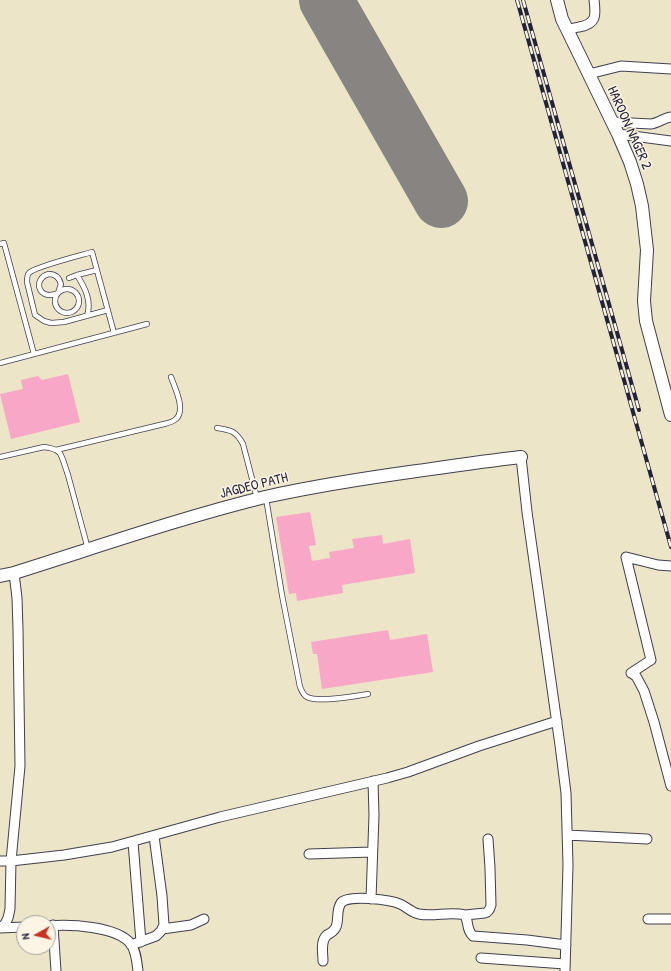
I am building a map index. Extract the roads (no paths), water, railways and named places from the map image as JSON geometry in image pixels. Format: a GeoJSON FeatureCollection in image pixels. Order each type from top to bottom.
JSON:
{"type":"FeatureCollection","features":[{"type":"Feature","properties":{"kind":"main road","name":"HAROON NAGER 2"},"geometry":{"type":"LineString","coordinates":[[557,0],[567,31],[618,134],[634,173],[642,206],[647,250],[644,301],[646,321],[671,415]]}},
{"type":"Feature","properties":{"kind":"main road","name":"JAGDEO PATH"},"geometry":{"type":"LineString","coordinates":[[0,576],[14,573],[202,514],[262,498],[340,482],[521,457]]}},
{"type":"Feature","properties":{"kind":"street"},"geometry":{"type":"LineString","coordinates":[[567,31],[571,28],[591,24],[595,10],[594,0]]}},
{"type":"Feature","properties":{"kind":"street"},"geometry":{"type":"LineString","coordinates":[[589,74],[621,66],[671,69]]}},
{"type":"Feature","properties":{"kind":"street"},"geometry":{"type":"LineString","coordinates":[[612,122],[651,124],[671,117]]}},
{"type":"Feature","properties":{"kind":"street"},"geometry":{"type":"LineString","coordinates":[[618,134],[671,140]]}},
{"type":"Feature","properties":{"kind":"street"},"geometry":{"type":"LineString","coordinates":[[481,958],[565,968],[568,866],[566,793],[530,534],[521,457]]}},
{"type":"Feature","properties":{"kind":"street"},"geometry":{"type":"LineString","coordinates":[[671,566],[658,565],[626,557],[651,660],[630,673],[636,676],[644,691],[671,786]]}},
{"type":"Feature","properties":{"kind":"street"},"geometry":{"type":"LineString","coordinates":[[0,928],[5,924],[10,909],[11,861],[20,766],[18,629],[17,598],[14,573]]}},
{"type":"Feature","properties":{"kind":"street"},"geometry":{"type":"LineString","coordinates":[[0,861],[11,861],[92,850],[133,842],[233,814],[408,772],[479,746],[557,721]]}},
{"type":"Feature","properties":{"kind":"street"},"geometry":{"type":"LineString","coordinates":[[371,899],[374,815],[373,781]]}},
{"type":"Feature","properties":{"kind":"street"},"geometry":{"type":"LineString","coordinates":[[567,835],[647,838]]}},
{"type":"Feature","properties":{"kind":"street"},"geometry":{"type":"LineString","coordinates":[[131,945],[156,936],[161,932],[164,925],[162,896],[154,836]]}},
{"type":"Feature","properties":{"kind":"street"},"geometry":{"type":"LineString","coordinates":[[323,961],[324,940],[336,926],[338,911],[341,903],[350,899],[382,900],[402,905],[418,914],[426,915],[465,915],[488,912],[491,901],[488,839]]}},
{"type":"Feature","properties":{"kind":"street"},"geometry":{"type":"LineString","coordinates":[[133,842],[141,942]]}},
{"type":"Feature","properties":{"kind":"street"},"geometry":{"type":"LineString","coordinates":[[309,854],[372,852]]}},
{"type":"Feature","properties":{"kind":"street"},"geometry":{"type":"LineString","coordinates":[[465,915],[470,934],[473,936],[566,944]]}},
{"type":"Feature","properties":{"kind":"street"},"geometry":{"type":"LineString","coordinates":[[648,919],[671,918]]}},
{"type":"Feature","properties":{"kind":"street"},"geometry":{"type":"LineString","coordinates":[[162,929],[191,925],[204,919]]}},
{"type":"Feature","properties":{"kind":"street"},"geometry":{"type":"LineString","coordinates":[[56,925],[73,925],[106,931],[121,937],[131,945],[135,954],[138,971]]}},
{"type":"Feature","properties":{"kind":"street"},"geometry":{"type":"LineString","coordinates":[[0,928],[16,927]]}},
{"type":"Feature","properties":{"kind":"street"},"geometry":{"type":"LineString","coordinates":[[54,955],[56,971]]}},
{"type":"Feature","properties":{"kind":"lane"},"geometry":{"type":"LineString","coordinates":[[0,244],[4,243],[34,354]]}},
{"type":"Feature","properties":{"kind":"lane"},"geometry":{"type":"LineString","coordinates":[[108,310],[70,321],[51,323],[44,322],[36,315],[26,282],[27,277],[29,273],[38,268],[92,252],[108,310],[114,333]]}},
{"type":"Feature","properties":{"kind":"lane"},"geometry":{"type":"LineString","coordinates":[[69,278],[97,270]]}},
{"type":"Feature","properties":{"kind":"lane"},"geometry":{"type":"LineString","coordinates":[[58,293],[56,305],[61,311],[68,313],[72,312],[78,307],[79,299],[72,290],[64,290],[58,293],[50,296],[43,293],[39,287],[42,277],[49,274],[58,277],[61,284],[58,293]]}},
{"type":"Feature","properties":{"kind":"lane"},"geometry":{"type":"LineString","coordinates":[[77,275],[84,288],[89,304],[88,316]]}},
{"type":"Feature","properties":{"kind":"lane"},"geometry":{"type":"LineString","coordinates":[[68,313],[70,321]]}},
{"type":"Feature","properties":{"kind":"lane"},"geometry":{"type":"LineString","coordinates":[[0,363],[147,324]]}},
{"type":"Feature","properties":{"kind":"lane"},"geometry":{"type":"LineString","coordinates":[[56,450],[175,420],[179,414],[180,407],[171,377]]}},
{"type":"Feature","properties":{"kind":"lane"},"geometry":{"type":"LineString","coordinates":[[218,428],[229,429],[239,436],[262,498],[300,687],[303,694],[312,699],[368,694]]}},
{"type":"Feature","properties":{"kind":"lane"},"geometry":{"type":"LineString","coordinates":[[0,457],[44,447],[56,450],[60,453],[68,475],[88,549]]}},
{"type":"Feature","properties":{"kind":"railway"},"geometry":{"type":"LineString","coordinates":[[517,0],[671,547]]}},
{"type":"Feature","properties":{"kind":"railway"},"geometry":{"type":"LineString","coordinates":[[523,0],[639,410]]}}]}
